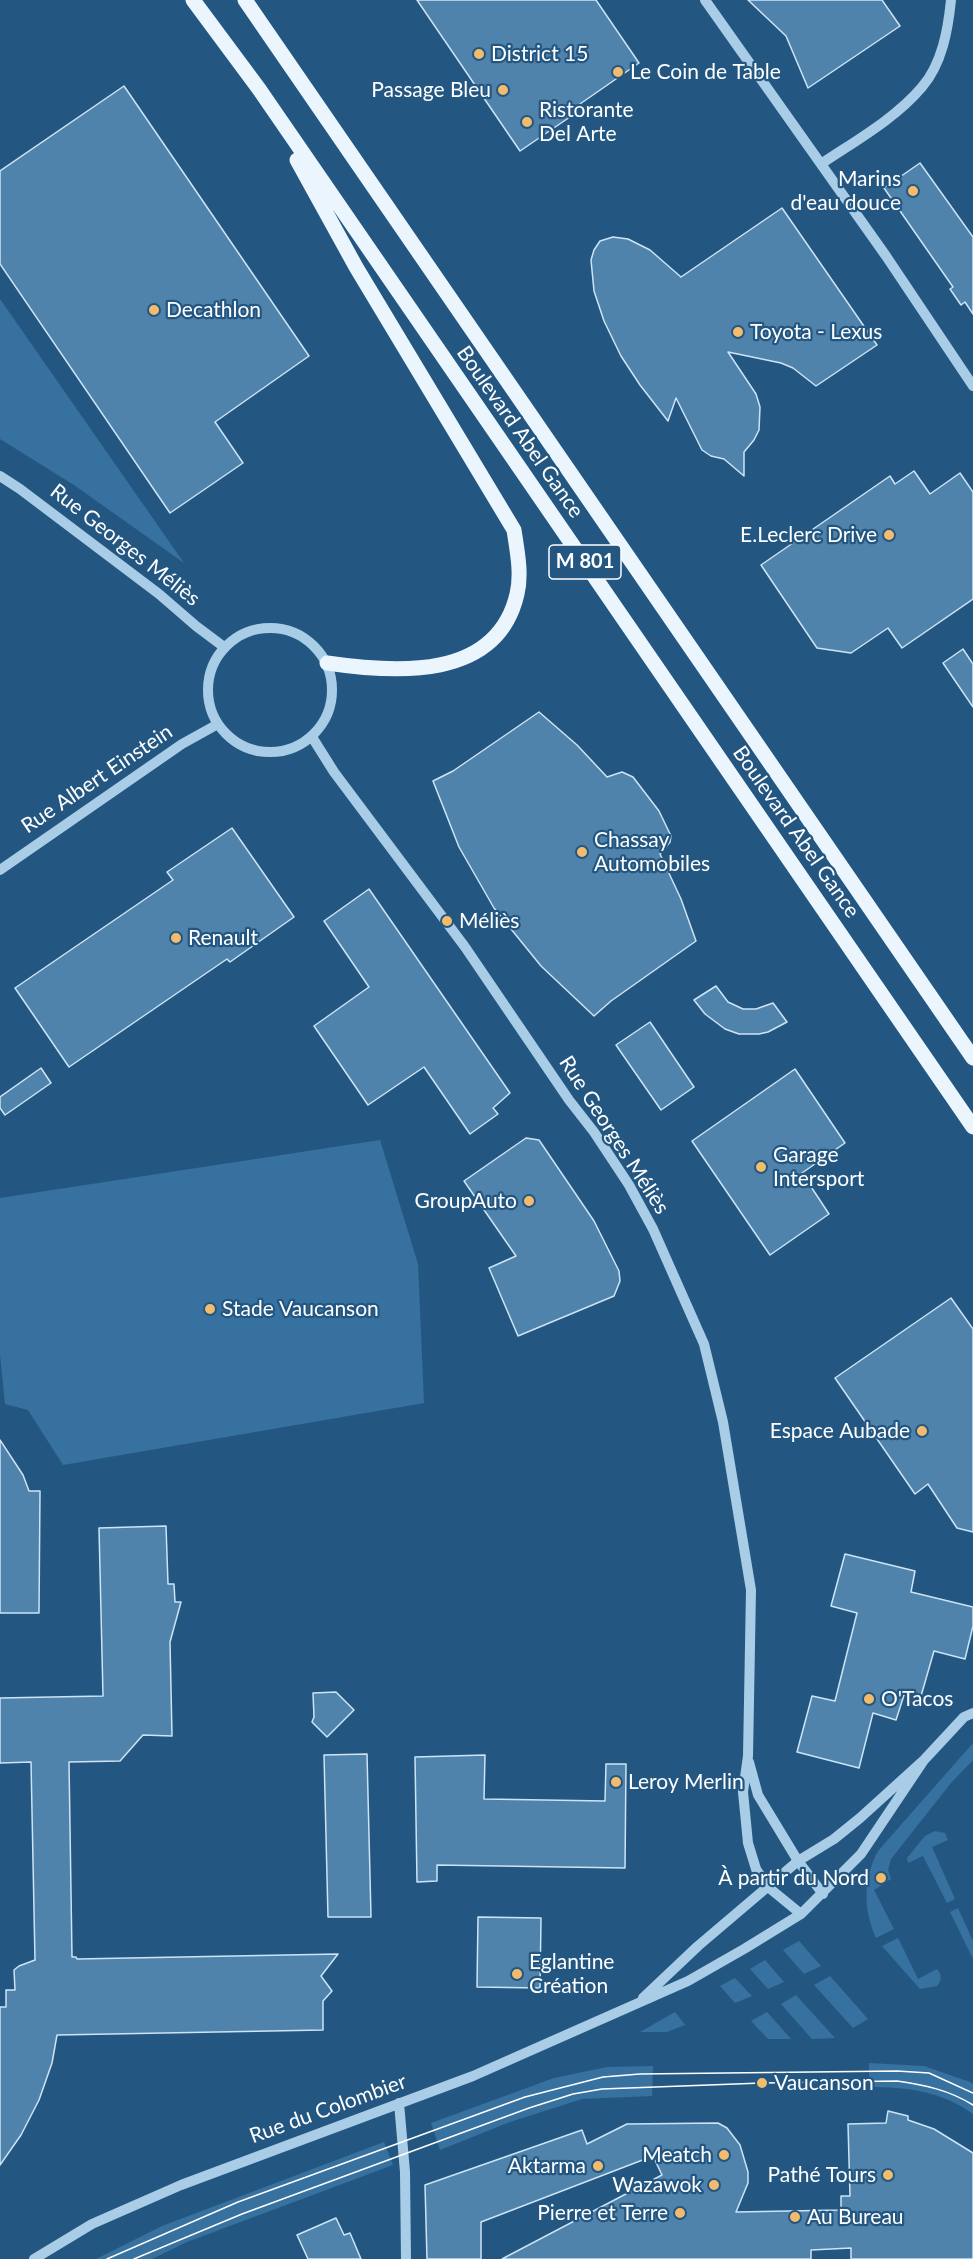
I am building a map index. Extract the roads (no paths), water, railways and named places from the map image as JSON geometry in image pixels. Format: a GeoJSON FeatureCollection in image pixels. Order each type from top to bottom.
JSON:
{"type":"FeatureCollection","features":[{"type":"Feature","properties":{"kind":"main road","name":"Boulevard Abel Gance"},"geometry":{"type":"LineString","coordinates":[[193,0],[259,89],[973,1127]]}},
{"type":"Feature","properties":{"kind":"main road","name":"Boulevard Abel Gance"},"geometry":{"type":"LineString","coordinates":[[245,0],[973,1058]]}},
{"type":"Feature","properties":{"kind":"main road"},"geometry":{"type":"LineString","coordinates":[[259,89],[356,267],[514,530],[518,565],[518,591],[514,606],[498,633],[482,648],[464,658],[437,667],[369,669],[327,663]]}},
{"type":"Feature","properties":{"kind":"street"},"geometry":{"type":"LineString","coordinates":[[705,0],[886,256],[973,386]]}},
{"type":"Feature","properties":{"kind":"street"},"geometry":{"type":"LineString","coordinates":[[821,164],[895,112],[923,86],[940,57],[948,29],[951,0]]}},
{"type":"Feature","properties":{"kind":"street","name":"Rue Georges Méliès"},"geometry":{"type":"LineString","coordinates":[[0,476],[159,594],[224,647]]}},
{"type":"Feature","properties":{"kind":"street"},"geometry":{"type":"LineString","coordinates":[[273,627],[299,634],[315,646],[327,663],[332,677],[333,692],[330,709],[323,724],[312,736],[289,750],[262,752],[237,743],[218,724],[209,705],[207,684],[213,664],[224,647],[246,631],[273,627]]}},
{"type":"Feature","properties":{"kind":"street","name":"Rue Albert Einstein"},"geometry":{"type":"LineString","coordinates":[[0,870],[182,744],[218,724]]}},
{"type":"Feature","properties":{"kind":"street","name":"Rue Georges Méliès"},"geometry":{"type":"LineString","coordinates":[[312,736],[334,772],[447,921],[629,1185],[653,1228],[704,1344],[723,1422],[751,1590],[748,1756],[743,1792],[748,1843],[756,1869],[768,1887],[801,1914]]}},
{"type":"Feature","properties":{"kind":"street","name":"Rue du Colombier"},"geometry":{"type":"LineString","coordinates":[[638,2002],[682,1960],[798,1861],[834,1839],[860,1818],[924,1760],[964,1717],[973,1713]]}},
{"type":"Feature","properties":{"kind":"street","name":"Rue Georges Méliès"},"geometry":{"type":"LineString","coordinates":[[748,1756],[758,1796],[798,1861],[823,1894]]}},
{"type":"Feature","properties":{"kind":"street","name":"Rue du Colombier"},"geometry":{"type":"LineString","coordinates":[[34,2259],[92,2224],[171,2189],[473,2076],[688,1981],[801,1914],[823,1894],[861,1854],[924,1760]]}},
{"type":"Feature","properties":{"kind":"street"},"geometry":{"type":"LineString","coordinates":[[399,2103],[405,2172],[406,2259]]}},
{"type":"Feature","properties":{"kind":"tram line"},"geometry":{"type":"LineString","coordinates":[[107,2259],[238,2202],[525,2097],[603,2077],[640,2074],[897,2071],[929,2073],[973,2093]]}},
{"type":"Feature","properties":{"kind":"tram line"},"geometry":{"type":"LineString","coordinates":[[134,2259],[242,2214],[529,2108],[573,2094],[602,2089],[897,2081],[936,2089],[955,2095],[973,2105]]}},
{"type":"Feature","properties":{"kind":"place","name":"District 15"},"geometry":{"type":"Point","coordinates":[479,54]}},
{"type":"Feature","properties":{"kind":"place","name":"Le Coin de Table"},"geometry":{"type":"Point","coordinates":[618,72]}},
{"type":"Feature","properties":{"kind":"place","name":"Passage Bleu"},"geometry":{"type":"Point","coordinates":[503,90]}},
{"type":"Feature","properties":{"kind":"place","name":"Ristorante Del Arte"},"geometry":{"type":"Point","coordinates":[527,122]}},
{"type":"Feature","properties":{"kind":"place","name":"Marins d'eau douce"},"geometry":{"type":"Point","coordinates":[913,191]}},
{"type":"Feature","properties":{"kind":"place","name":"Decathlon"},"geometry":{"type":"Point","coordinates":[154,310]}},
{"type":"Feature","properties":{"kind":"place","name":"Toyota - Lexus"},"geometry":{"type":"Point","coordinates":[738,332]}},
{"type":"Feature","properties":{"kind":"place","name":"E.Leclerc Drive"},"geometry":{"type":"Point","coordinates":[889,535]}},
{"type":"Feature","properties":{"kind":"place","name":"Chassay Automobiles"},"geometry":{"type":"Point","coordinates":[582,852]}},
{"type":"Feature","properties":{"kind":"place","name":"Méliès"},"geometry":{"type":"Point","coordinates":[447,921]}},
{"type":"Feature","properties":{"kind":"place","name":"Renault"},"geometry":{"type":"Point","coordinates":[176,938]}},
{"type":"Feature","properties":{"kind":"place","name":"Garage Intersport"},"geometry":{"type":"Point","coordinates":[761,1167]}},
{"type":"Feature","properties":{"kind":"place","name":"GroupAuto"},"geometry":{"type":"Point","coordinates":[529,1201]}},
{"type":"Feature","properties":{"kind":"place","name":"Stade Vaucanson"},"geometry":{"type":"Point","coordinates":[210,1309]}},
{"type":"Feature","properties":{"kind":"place","name":"Espace Aubade"},"geometry":{"type":"Point","coordinates":[922,1431]}},
{"type":"Feature","properties":{"kind":"place","name":"O'Tacos"},"geometry":{"type":"Point","coordinates":[869,1699]}},
{"type":"Feature","properties":{"kind":"place","name":"Leroy Merlin"},"geometry":{"type":"Point","coordinates":[616,1782]}},
{"type":"Feature","properties":{"kind":"place","name":"À partir du Nord"},"geometry":{"type":"Point","coordinates":[881,1878]}},
{"type":"Feature","properties":{"kind":"place","name":"Eglantine Création"},"geometry":{"type":"Point","coordinates":[517,1974]}},
{"type":"Feature","properties":{"kind":"place","name":"Vaucanson"},"geometry":{"type":"Point","coordinates":[762,2083]}},
{"type":"Feature","properties":{"kind":"place","name":"Meatch"},"geometry":{"type":"Point","coordinates":[724,2155]}},
{"type":"Feature","properties":{"kind":"place","name":"Aktarma"},"geometry":{"type":"Point","coordinates":[598,2166]}},
{"type":"Feature","properties":{"kind":"place","name":"Pathé Tours"},"geometry":{"type":"Point","coordinates":[888,2175]}},
{"type":"Feature","properties":{"kind":"place","name":"Wazawok"},"geometry":{"type":"Point","coordinates":[714,2185]}},
{"type":"Feature","properties":{"kind":"place","name":"Pierre et Terre"},"geometry":{"type":"Point","coordinates":[680,2213]}},
{"type":"Feature","properties":{"kind":"place","name":"Au Bureau"},"geometry":{"type":"Point","coordinates":[795,2217]}}]}
